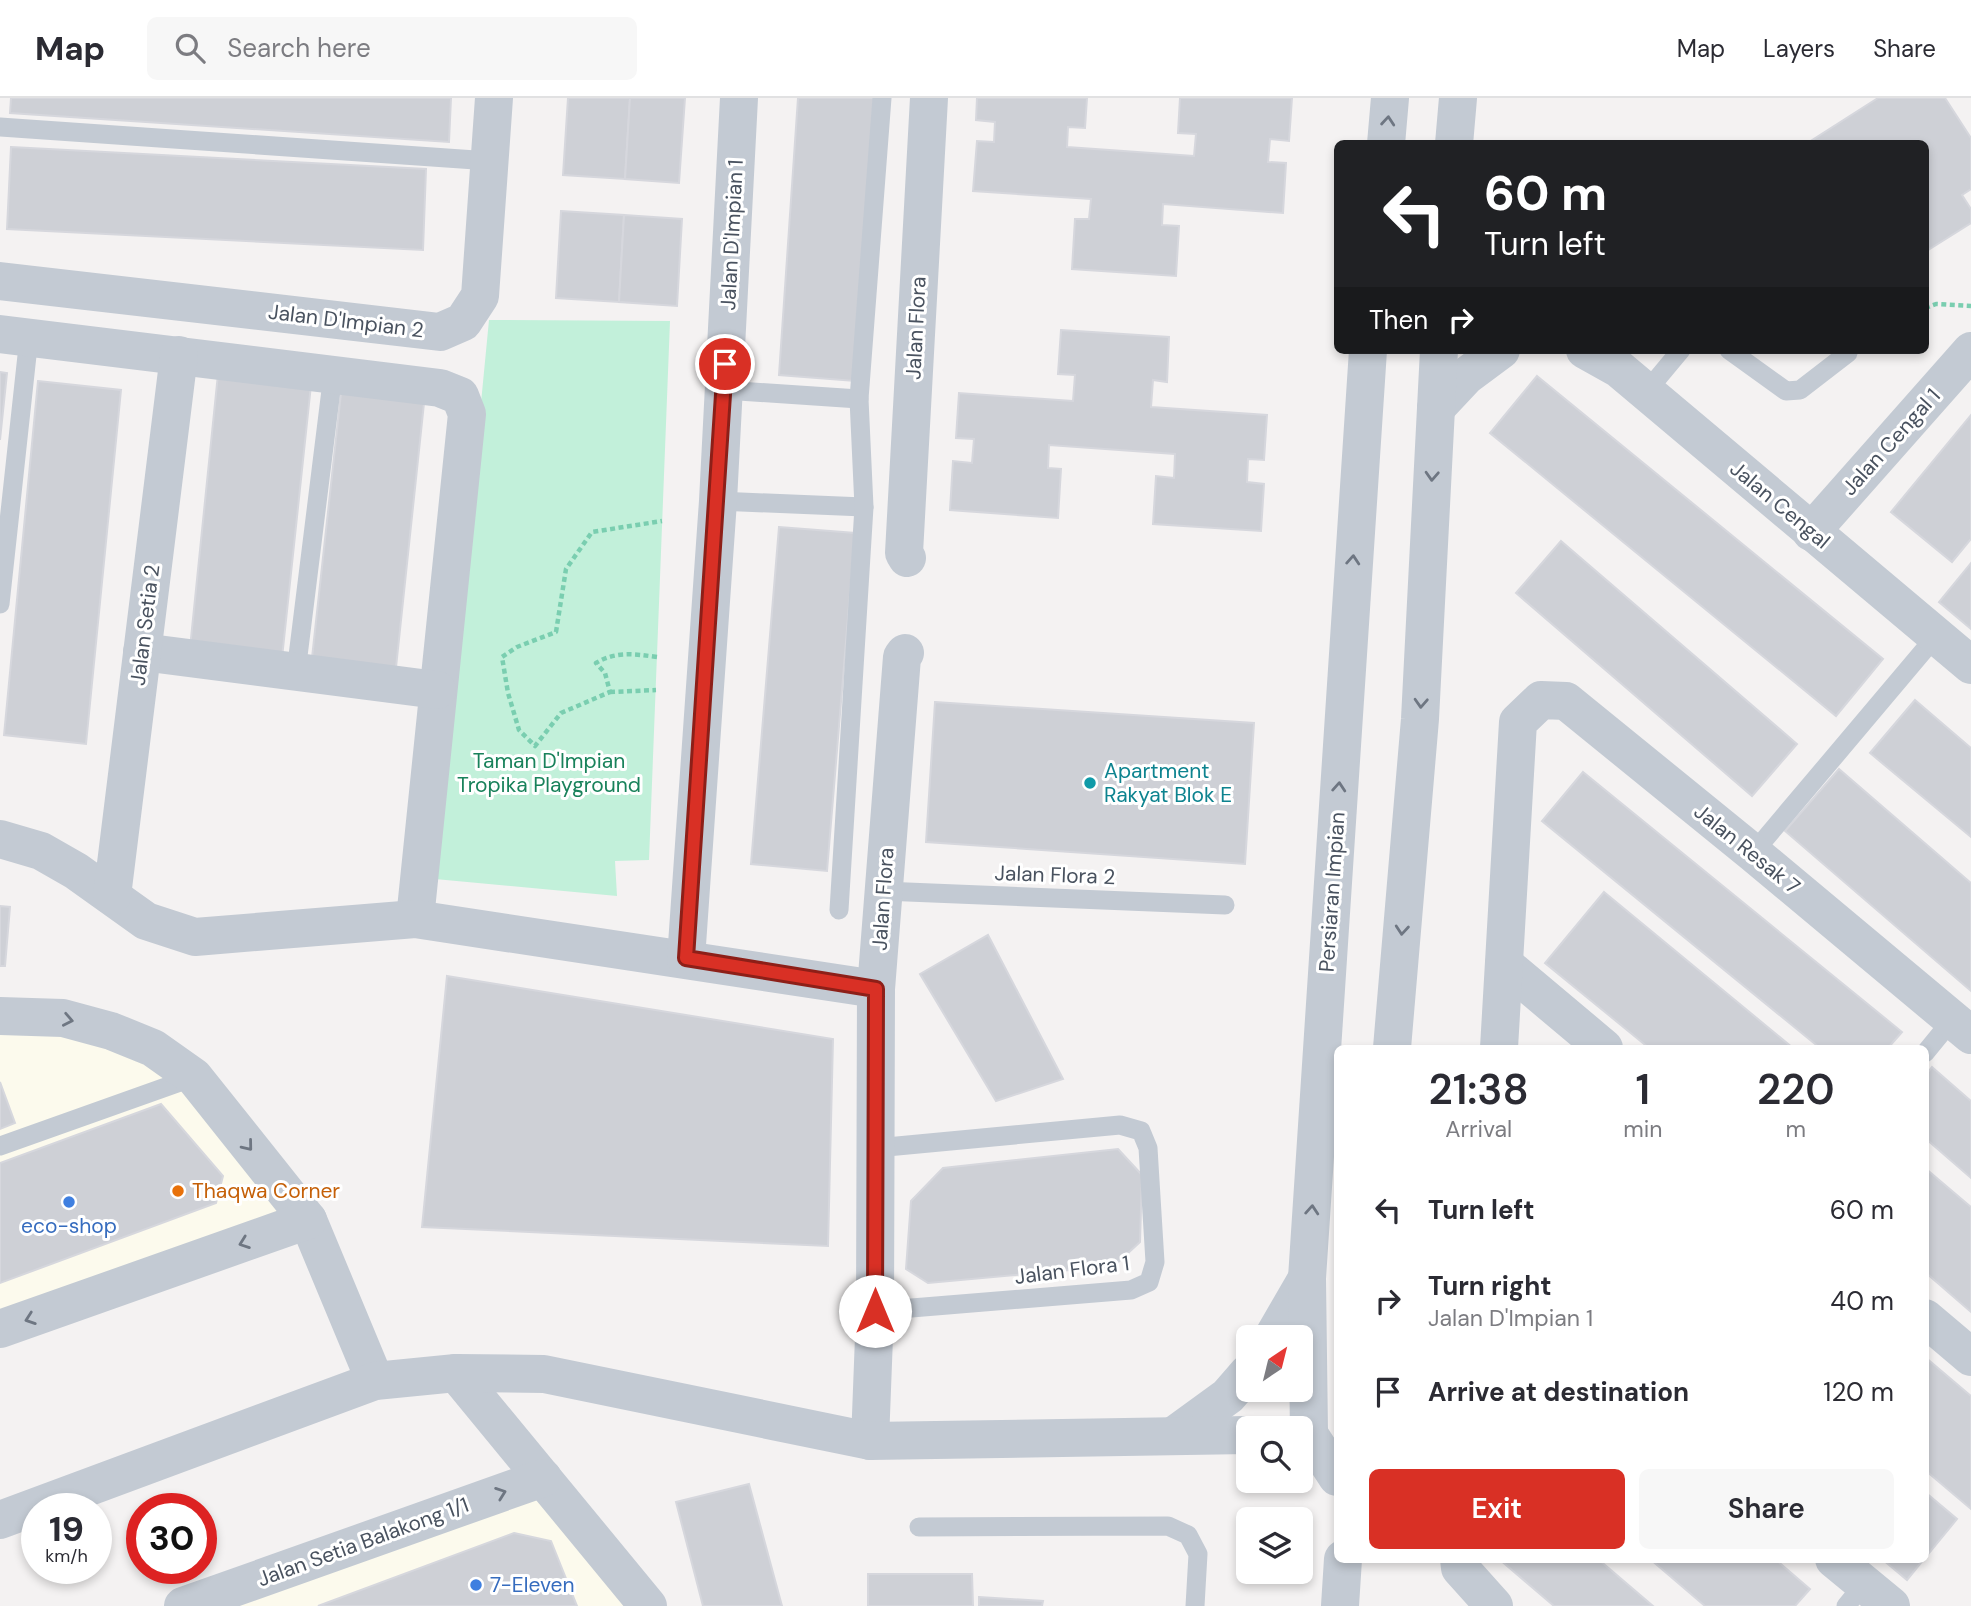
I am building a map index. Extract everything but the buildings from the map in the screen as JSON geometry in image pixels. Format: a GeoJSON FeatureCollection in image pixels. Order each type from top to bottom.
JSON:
{"type":"FeatureCollection","features":[{"type":"Feature","properties":{"kind":"street","name":"Jalan D'Impian 2"},"geometry":{"type":"LineString","coordinates":[[0,281],[440,332],[463,322],[480,296],[494,98]]}},
{"type":"Feature","properties":{"kind":"street","name":"Jalan D'Impian 1"},"geometry":{"type":"LineString","coordinates":[[686,958],[718,500],[739,98]]}},
{"type":"Feature","properties":{"kind":"street","name":"Jalan Flora"},"geometry":{"type":"LineString","coordinates":[[907,558],[904,552],[929,98]]}},
{"type":"Feature","properties":{"kind":"street"},"geometry":{"type":"LineString","coordinates":[[1386,140],[1390,98]]}},
{"type":"Feature","properties":{"kind":"street"},"geometry":{"type":"LineString","coordinates":[[1454,140],[1458,98]]}},
{"type":"Feature","properties":{"kind":"street"},"geometry":{"type":"LineString","coordinates":[[14,335],[440,388],[460,396],[467,414],[415,919]]}},
{"type":"Feature","properties":{"kind":"street","name":"Jalan Cengal 1"},"geometry":{"type":"LineString","coordinates":[[1811,532],[1971,351]]}},
{"type":"Feature","properties":{"kind":"street","name":"Persiaran Impian"},"geometry":{"type":"LineString","coordinates":[[1316,1434],[1307,1278],[1368,354]]}},
{"type":"Feature","properties":{"kind":"street"},"geometry":{"type":"LineString","coordinates":[[1392,1045],[1420,719],[1439,354]]}},
{"type":"Feature","properties":{"kind":"street"},"geometry":{"type":"LineString","coordinates":[[1436,408],[1466,376],[1496,354]]}},
{"type":"Feature","properties":{"kind":"street","name":"Jalan Cengal"},"geometry":{"type":"LineString","coordinates":[[1593,354],[1619,369],[1971,665]]}},
{"type":"Feature","properties":{"kind":"street","name":"Jalan Setia 2"},"geometry":{"type":"LineString","coordinates":[[111,896],[179,355]]}},
{"type":"Feature","properties":{"kind":"street"},"geometry":{"type":"LineString","coordinates":[[142,652],[437,690]]}},
{"type":"Feature","properties":{"kind":"street","name":"Jalan Flora"},"geometry":{"type":"LineString","coordinates":[[870,1441],[875,1311],[876,989],[902,657],[905,653]]}},
{"type":"Feature","properties":{"kind":"street","name":"Jalan Resak 7"},"geometry":{"type":"LineString","coordinates":[[1504,964],[1518,722],[1541,700],[1566,701],[1962,1027]]}},
{"type":"Feature","properties":{"kind":"street"},"geometry":{"type":"LineString","coordinates":[[0,839],[41,851],[76,871],[146,921],[195,937],[415,919],[686,958],[876,989]]}},
{"type":"Feature","properties":{"kind":"street"},"geometry":{"type":"LineString","coordinates":[[1499,1045],[1504,964]]}},
{"type":"Feature","properties":{"kind":"street"},"geometry":{"type":"LineString","coordinates":[[1504,964],[1600,1045]]}},
{"type":"Feature","properties":{"kind":"street"},"geometry":{"type":"LineString","coordinates":[[0,1016],[63,1018],[111,1031],[153,1048],[194,1077],[308,1220],[375,1381]]}},
{"type":"Feature","properties":{"kind":"street"},"geometry":{"type":"LineString","coordinates":[[0,1329],[308,1220]]}},
{"type":"Feature","properties":{"kind":"street"},"geometry":{"type":"LineString","coordinates":[[1280,1325],[1307,1278]]}},
{"type":"Feature","properties":{"kind":"street"},"geometry":{"type":"LineString","coordinates":[[1929,1321],[1971,1357]]}},
{"type":"Feature","properties":{"kind":"street"},"geometry":{"type":"LineString","coordinates":[[456,1373],[644,1605]]}},
{"type":"Feature","properties":{"kind":"street"},"geometry":{"type":"LineString","coordinates":[[0,1520],[375,1381],[456,1373],[544,1374],[870,1441],[1236,1435]]}},
{"type":"Feature","properties":{"kind":"street"},"geometry":{"type":"LineString","coordinates":[[1173,1436],[1228,1396],[1236,1387]]}},
{"type":"Feature","properties":{"kind":"street"},"geometry":{"type":"LineString","coordinates":[[1316,1434],[1334,1471]]}},
{"type":"Feature","properties":{"kind":"street","name":"Jalan Setia Balakong 1/1"},"geometry":{"type":"LineString","coordinates":[[183,1606],[543,1478]]}},
{"type":"Feature","properties":{"kind":"street"},"geometry":{"type":"LineString","coordinates":[[1340,1606],[1343,1563]]}},
{"type":"Feature","properties":{"kind":"street"},"geometry":{"type":"LineString","coordinates":[[1459,1563],[1460,1568],[1491,1603]]}},
{"type":"Feature","properties":{"kind":"street"},"geometry":{"type":"LineString","coordinates":[[1837,1563],[1867,1599]]}},
{"type":"Feature","properties":{"kind":"lane"},"geometry":{"type":"LineString","coordinates":[[839,910],[864,507],[859,399],[882,98]]}},
{"type":"Feature","properties":{"kind":"lane"},"geometry":{"type":"LineString","coordinates":[[0,127],[490,161]]}},
{"type":"Feature","properties":{"kind":"lane"},"geometry":{"type":"LineString","coordinates":[[0,604],[14,335]]}},
{"type":"Feature","properties":{"kind":"lane"},"geometry":{"type":"LineString","coordinates":[[1646,392],[1678,354]]}},
{"type":"Feature","properties":{"kind":"lane"},"geometry":{"type":"LineString","coordinates":[[1734,354],[1786,391],[1800,390],[1847,354]]}},
{"type":"Feature","properties":{"kind":"lane"},"geometry":{"type":"LineString","coordinates":[[296,672],[333,374]]}},
{"type":"Feature","properties":{"kind":"lane"},"geometry":{"type":"LineString","coordinates":[[724,390],[859,399]]}},
{"type":"Feature","properties":{"kind":"lane"},"geometry":{"type":"LineString","coordinates":[[718,500],[864,507]]}},
{"type":"Feature","properties":{"kind":"lane"},"geometry":{"type":"LineString","coordinates":[[1753,853],[1937,636]]}},
{"type":"Feature","properties":{"kind":"lane","name":"Jalan Flora 2"},"geometry":{"type":"LineString","coordinates":[[883,891],[1225,905]]}},
{"type":"Feature","properties":{"kind":"lane"},"geometry":{"type":"LineString","coordinates":[[1929,1050],[1962,1027]]}},
{"type":"Feature","properties":{"kind":"lane"},"geometry":{"type":"LineString","coordinates":[[0,1146],[194,1077]]}},
{"type":"Feature","properties":{"kind":"lane","name":"Jalan Flora 1"},"geometry":{"type":"LineString","coordinates":[[875,1311],[1130,1290],[1149,1282],[1155,1262],[1148,1148],[1141,1131],[1120,1125],[876,1148]]}},
{"type":"Feature","properties":{"kind":"lane"},"geometry":{"type":"LineString","coordinates":[[919,1528],[1168,1526],[1188,1535],[1198,1555],[1195,1606]]}},
{"type":"Feature","properties":{"kind":"path"},"geometry":{"type":"LineString","coordinates":[[1929,306],[1971,306]]}},
{"type":"Feature","properties":{"kind":"path"},"geometry":{"type":"LineString","coordinates":[[656,690],[610,692],[561,713],[535,746],[519,730],[508,693],[502,657],[517,647],[556,632],[566,569],[592,532],[662,521]]}},
{"type":"Feature","properties":{"kind":"path"},"geometry":{"type":"LineString","coordinates":[[610,692],[605,673],[596,663],[609,656],[627,653],[657,657]]}},
{"type":"Feature","properties":{"kind":"shaded area"},"geometry":{"type":"Polygon","coordinates":[[[0,1028],[59,1031],[111,1045],[193,1092],[286,1214],[0,1315],[0,1028]]]}},
{"type":"Feature","properties":{"kind":"shaded area"},"geometry":{"type":"Polygon","coordinates":[[[541,1491],[635,1606],[220,1606],[541,1491]]]}},
{"type":"Feature","properties":{"kind":"green space","name":"Taman D'Impian Tropika Playground"},"geometry":{"type":"Polygon","coordinates":[[[489,320],[670,321],[649,860],[615,861],[617,896],[435,879],[489,320]]]}},
{"type":"Feature","properties":{"kind":"place","name":"Apartment Rakyat Blok E"},"geometry":{"type":"Point","coordinates":[1090,783]}},
{"type":"Feature","properties":{"kind":"place","name":"Thaqwa Corner"},"geometry":{"type":"Point","coordinates":[178,1191]}},
{"type":"Feature","properties":{"kind":"place","name":"eco-shop"},"geometry":{"type":"Point","coordinates":[69,1202]}},
{"type":"Feature","properties":{"kind":"place","name":"7-Eleven"},"geometry":{"type":"Point","coordinates":[476,1585]}},
{"type":"Feature","properties":{"kind":"route"},"geometry":{"type":"LineString","coordinates":[[725,364],[686,958],[876,989],[875,1311]]}}]}
